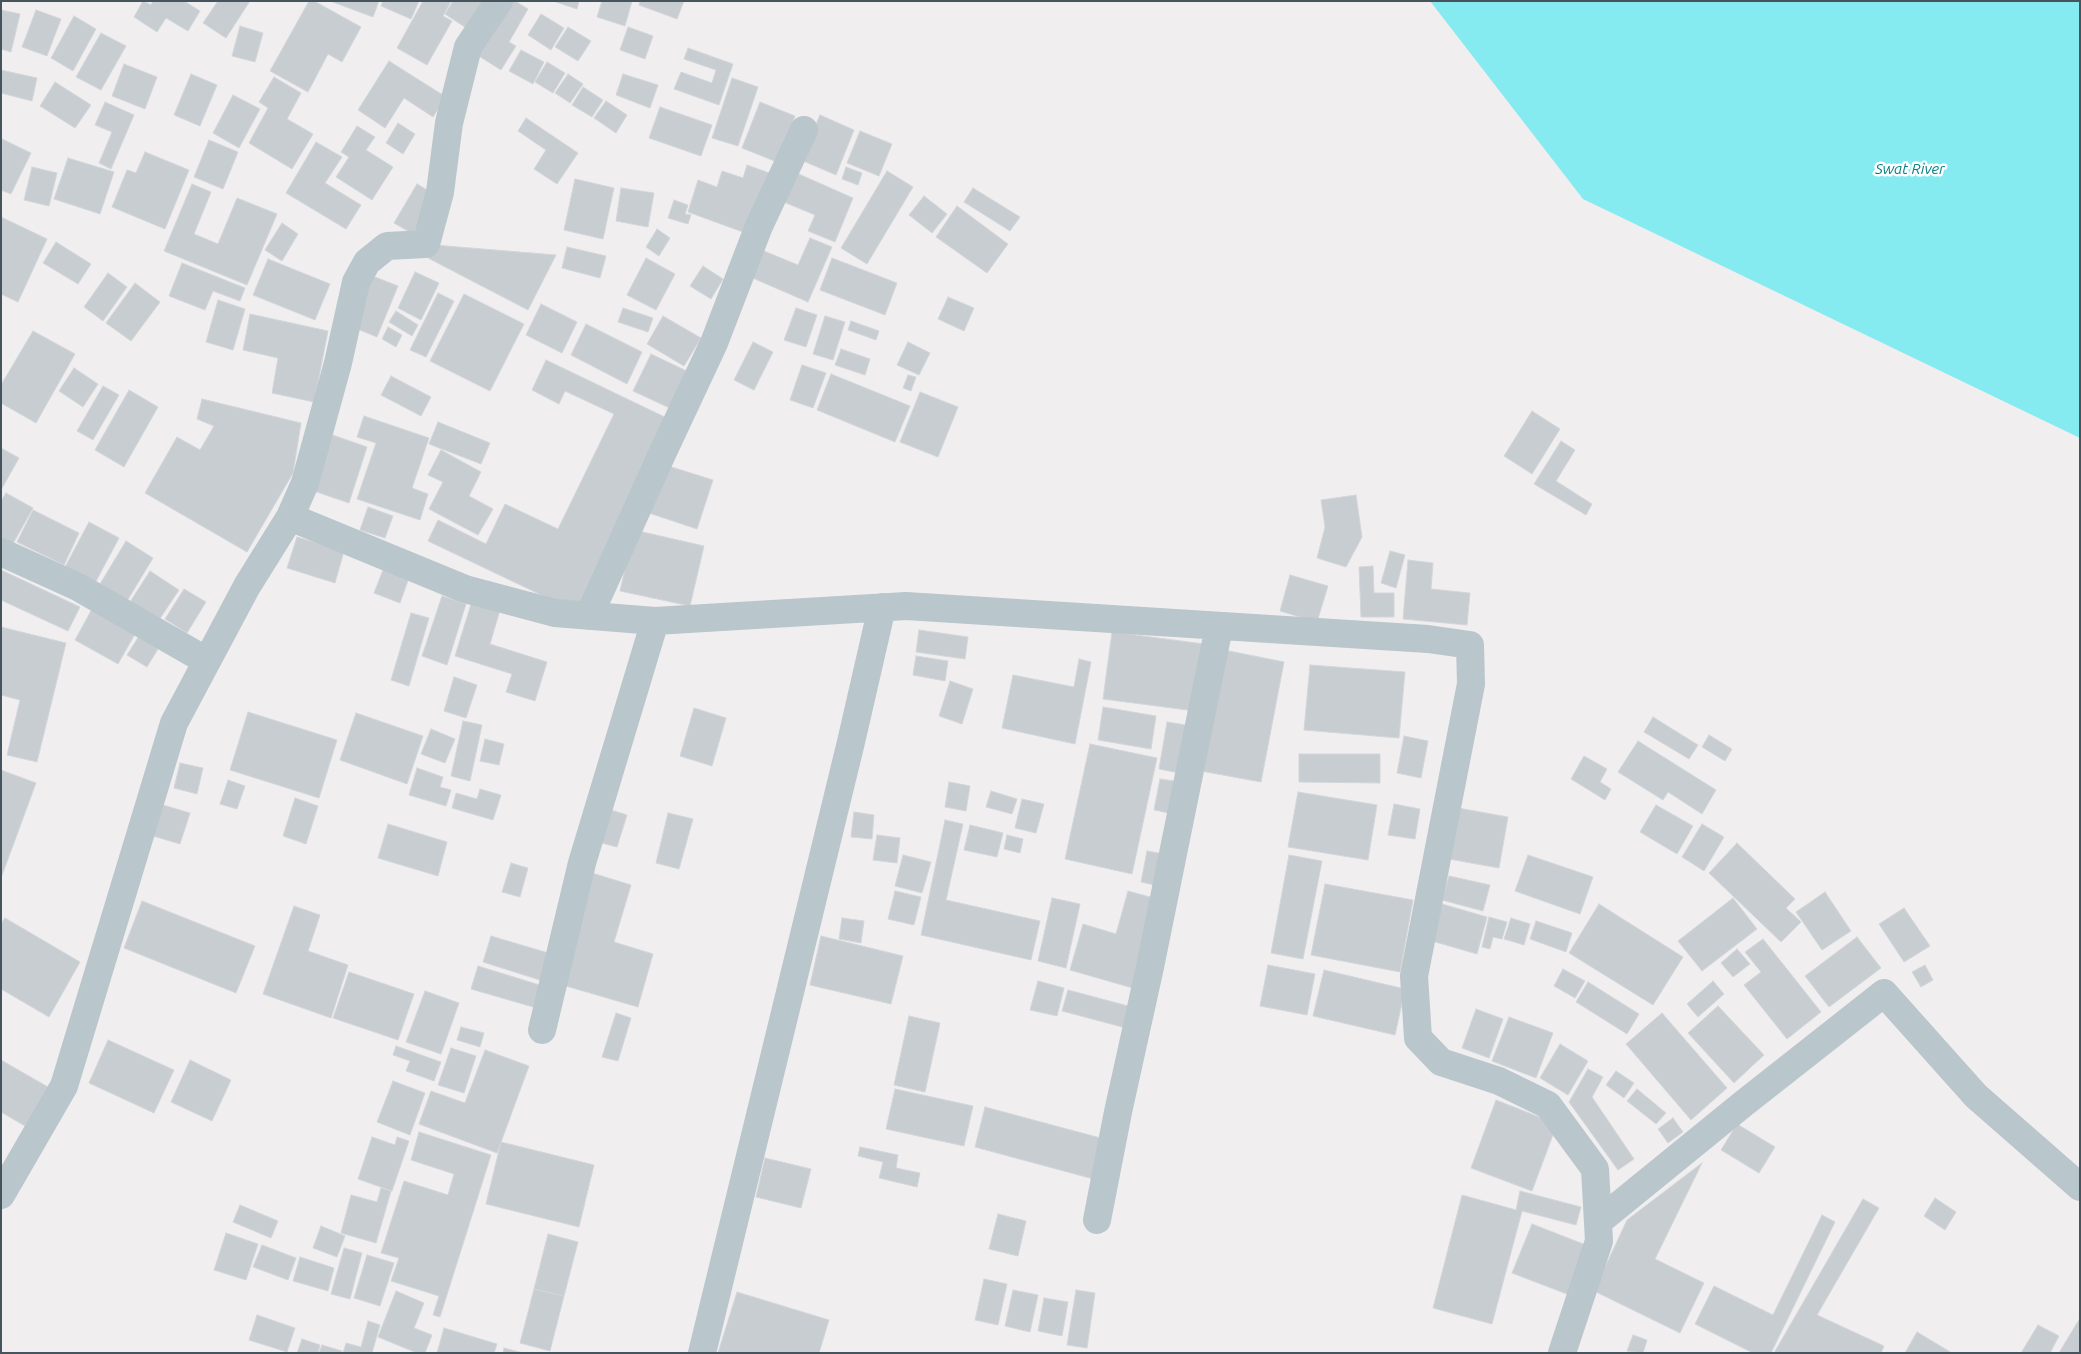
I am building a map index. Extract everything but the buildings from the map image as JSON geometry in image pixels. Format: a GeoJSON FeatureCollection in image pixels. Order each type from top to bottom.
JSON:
{"type":"FeatureCollection","features":[{"type":"Feature","properties":{"kind":"street"},"geometry":{"type":"LineString","coordinates":[[1,1195],[64,1086],[174,723],[247,586],[290,517],[305,483],[338,363],[356,282],[367,262],[387,246],[426,244],[440,192],[449,123],[468,47],[499,1]]}},
{"type":"Feature","properties":{"kind":"street"},"geometry":{"type":"LineString","coordinates":[[590,616],[714,343],[759,226],[804,130]]}},
{"type":"Feature","properties":{"kind":"street"},"geometry":{"type":"LineString","coordinates":[[290,517],[465,589],[555,613],[655,621],[906,606],[1428,640],[1470,645],[1471,684],[1414,976],[1418,1038],[1441,1062],[1499,1081],[1548,1105],[1595,1169],[1599,1241],[1562,1353]]}},
{"type":"Feature","properties":{"kind":"street"},"geometry":{"type":"LineString","coordinates":[[1,552],[78,587],[206,661]]}},
{"type":"Feature","properties":{"kind":"street"},"geometry":{"type":"LineString","coordinates":[[702,1353],[851,742],[882,607]]}},
{"type":"Feature","properties":{"kind":"street"},"geometry":{"type":"LineString","coordinates":[[542,1030],[582,863],[655,621]]}},
{"type":"Feature","properties":{"kind":"street"},"geometry":{"type":"LineString","coordinates":[[1097,1220],[1219,627]]}},
{"type":"Feature","properties":{"kind":"street"},"geometry":{"type":"LineString","coordinates":[[1598,1222],[1742,1104],[1884,993],[1976,1096],[2080,1187]]}},
{"type":"Feature","properties":{"kind":"water","name":"Swat River"},"geometry":{"type":"Polygon","coordinates":[[[1430,1],[2080,1],[2080,438],[1583,199],[1430,1]]]}}]}
